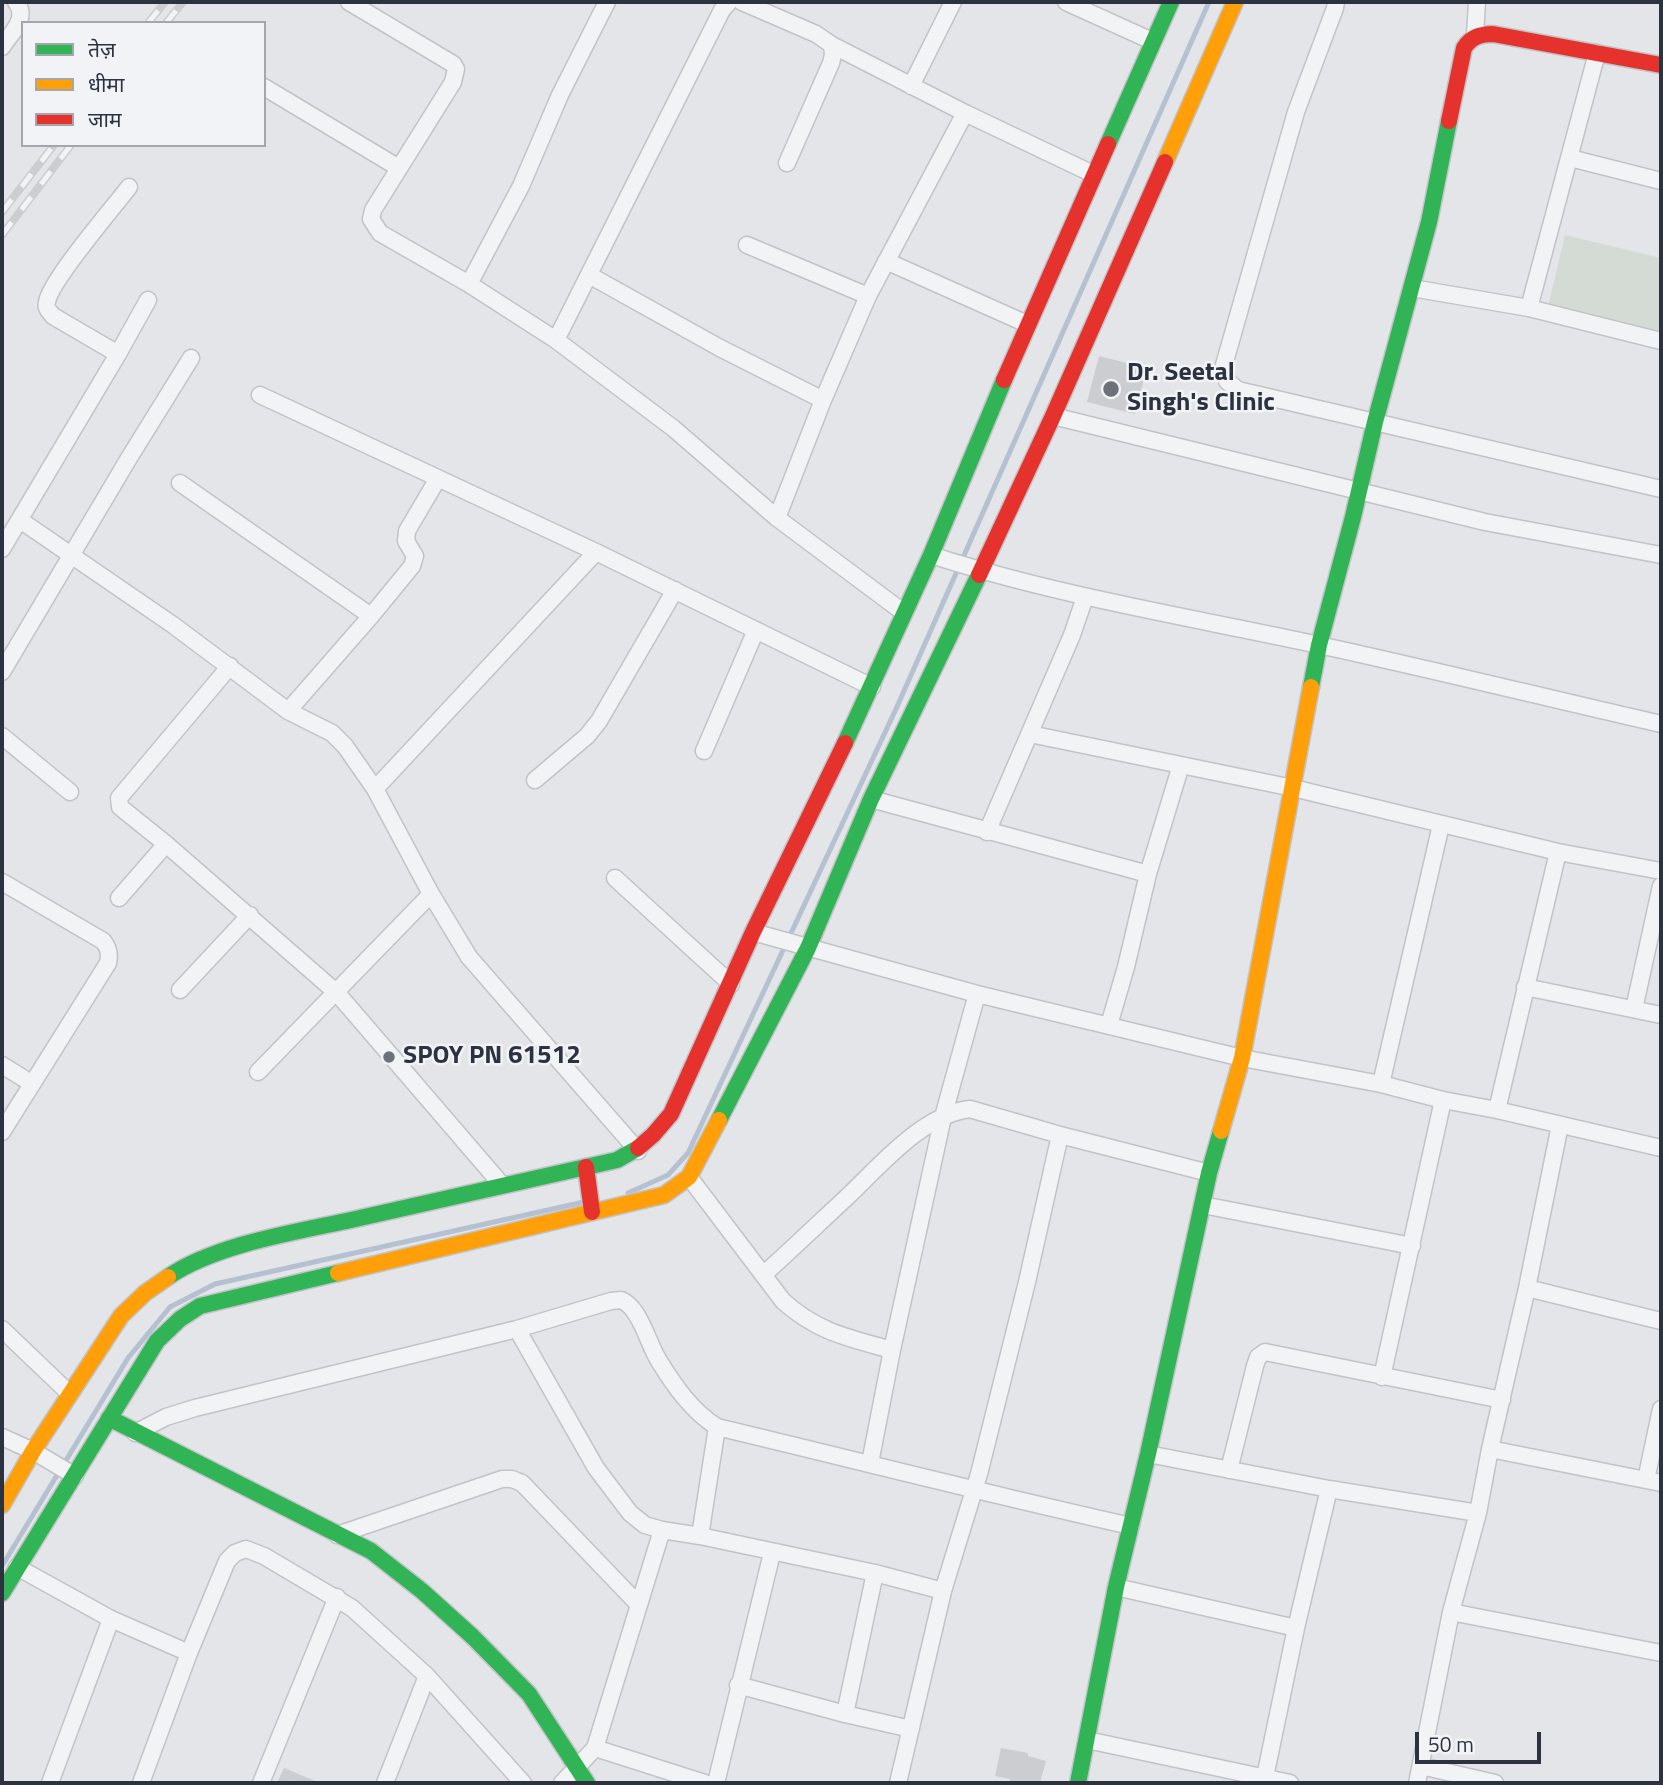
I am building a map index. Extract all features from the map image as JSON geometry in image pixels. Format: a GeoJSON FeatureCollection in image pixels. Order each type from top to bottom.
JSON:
{"type":"FeatureCollection","features":[{"type":"Feature","properties":{"kind":"main road"},"geometry":{"type":"LineString","coordinates":[[2,1505],[38,1454],[70,1394],[121,1316],[145,1293],[195,1260],[296,1232],[502,1185],[587,1173],[638,1151],[655,1135],[671,1114],[731,984],[760,934],[872,687],[903,612],[938,557],[1027,324],[1171,2]]}},
{"type":"Feature","properties":{"kind":"main road"},"geometry":{"type":"LineString","coordinates":[[2,1593],[71,1474],[157,1341],[180,1319],[200,1306],[592,1209],[664,1195],[689,1177],[808,948],[870,799],[976,570],[1053,416],[1235,2]]}},
{"type":"Feature","properties":{"kind":"main road"},"geometry":{"type":"LineString","coordinates":[[1078,1783],[1116,1587],[1209,1173],[1242,1059],[1319,645],[1429,222],[1462,55],[1468,40],[1475,35],[1493,34],[1661,65]]}},
{"type":"Feature","properties":{"kind":"main road"},"geometry":{"type":"LineString","coordinates":[[587,1173],[592,1209]]}},
{"type":"Feature","properties":{"kind":"main road"},"geometry":{"type":"LineString","coordinates":[[109,1418],[371,1551],[422,1591],[473,1637],[529,1694],[569,1776],[587,1783]]}},
{"type":"Feature","properties":{"kind":"street"},"geometry":{"type":"LineString","coordinates":[[2,47],[22,13],[16,2]]}},
{"type":"Feature","properties":{"kind":"street"},"geometry":{"type":"LineString","coordinates":[[349,2],[453,64],[456,69],[453,82],[373,211],[371,219],[380,233],[469,284],[556,340],[673,428],[777,518],[903,612]]}},
{"type":"Feature","properties":{"kind":"street"},"geometry":{"type":"LineString","coordinates":[[469,284],[521,186],[560,95],[607,2]]}},
{"type":"Feature","properties":{"kind":"street"},"geometry":{"type":"LineString","coordinates":[[556,340],[722,10],[729,2]]}},
{"type":"Feature","properties":{"kind":"street"},"geometry":{"type":"LineString","coordinates":[[743,2],[816,34],[832,46],[911,86],[1093,174]]}},
{"type":"Feature","properties":{"kind":"street"},"geometry":{"type":"LineString","coordinates":[[911,86],[953,2]]}},
{"type":"Feature","properties":{"kind":"street"},"geometry":{"type":"LineString","coordinates":[[1066,2],[1153,41]]}},
{"type":"Feature","properties":{"kind":"street"},"geometry":{"type":"LineString","coordinates":[[1336,2],[1296,112],[1224,365],[1227,381],[1238,390],[1661,489]]}},
{"type":"Feature","properties":{"kind":"street"},"geometry":{"type":"LineString","coordinates":[[1475,35],[1477,2]]}},
{"type":"Feature","properties":{"kind":"street"},"geometry":{"type":"LineString","coordinates":[[787,163],[831,63],[832,46]]}},
{"type":"Feature","properties":{"kind":"street"},"geometry":{"type":"LineString","coordinates":[[1530,308],[1597,53]]}},
{"type":"Feature","properties":{"kind":"street"},"geometry":{"type":"LineString","coordinates":[[266,89],[399,168]]}},
{"type":"Feature","properties":{"kind":"street"},"geometry":{"type":"LineString","coordinates":[[777,518],[823,400],[868,296],[965,113]]}},
{"type":"Feature","properties":{"kind":"street"},"geometry":{"type":"LineString","coordinates":[[1570,158],[1661,181]]}},
{"type":"Feature","properties":{"kind":"street"},"geometry":{"type":"LineString","coordinates":[[118,354],[53,316],[48,311],[47,300],[69,265],[129,187]]}},
{"type":"Feature","properties":{"kind":"street"},"geometry":{"type":"LineString","coordinates":[[747,245],[868,296]]}},
{"type":"Feature","properties":{"kind":"street"},"geometry":{"type":"LineString","coordinates":[[886,261],[1027,324]]}},
{"type":"Feature","properties":{"kind":"street"},"geometry":{"type":"LineString","coordinates":[[589,275],[720,348],[823,400]]}},
{"type":"Feature","properties":{"kind":"street"},"geometry":{"type":"LineString","coordinates":[[1412,288],[1530,308],[1661,341]]}},
{"type":"Feature","properties":{"kind":"street"},"geometry":{"type":"LineString","coordinates":[[2,549],[148,300]]}},
{"type":"Feature","properties":{"kind":"street"},"geometry":{"type":"LineString","coordinates":[[2,672],[191,358]]}},
{"type":"Feature","properties":{"kind":"street"},"geometry":{"type":"LineString","coordinates":[[260,395],[596,552],[872,687]]}},
{"type":"Feature","properties":{"kind":"street"},"geometry":{"type":"LineString","coordinates":[[1053,416],[1485,522],[1661,555]]}},
{"type":"Feature","properties":{"kind":"street"},"geometry":{"type":"LineString","coordinates":[[288,711],[412,566],[415,556],[407,541],[407,531],[438,480]]}},
{"type":"Feature","properties":{"kind":"street"},"geometry":{"type":"LineString","coordinates":[[180,483],[371,617]]}},
{"type":"Feature","properties":{"kind":"street"},"geometry":{"type":"LineString","coordinates":[[20,520],[230,666],[288,711],[338,739],[376,789],[431,894],[469,957],[638,1151]]}},
{"type":"Feature","properties":{"kind":"street"},"geometry":{"type":"LineString","coordinates":[[376,789],[596,552]]}},
{"type":"Feature","properties":{"kind":"street"},"geometry":{"type":"LineString","coordinates":[[938,557],[976,570],[1085,597],[1319,645],[1661,724]]}},
{"type":"Feature","properties":{"kind":"street"},"geometry":{"type":"LineString","coordinates":[[535,780],[600,722],[675,590]]}},
{"type":"Feature","properties":{"kind":"street"},"geometry":{"type":"LineString","coordinates":[[987,832],[1085,597]]}},
{"type":"Feature","properties":{"kind":"street"},"geometry":{"type":"LineString","coordinates":[[704,751],[756,630]]}},
{"type":"Feature","properties":{"kind":"street"},"geometry":{"type":"LineString","coordinates":[[230,666],[119,798],[121,807],[250,915],[337,993],[502,1185]]}},
{"type":"Feature","properties":{"kind":"street"},"geometry":{"type":"LineString","coordinates":[[1030,734],[1293,788],[1558,852],[1661,871]]}},
{"type":"Feature","properties":{"kind":"street"},"geometry":{"type":"LineString","coordinates":[[2,736],[70,792]]}},
{"type":"Feature","properties":{"kind":"street"},"geometry":{"type":"LineString","coordinates":[[1109,1025],[1148,874],[1181,765]]}},
{"type":"Feature","properties":{"kind":"street"},"geometry":{"type":"LineString","coordinates":[[870,799],[1148,874]]}},
{"type":"Feature","properties":{"kind":"street"},"geometry":{"type":"LineString","coordinates":[[1381,1084],[1441,825]]}},
{"type":"Feature","properties":{"kind":"street"},"geometry":{"type":"LineString","coordinates":[[119,898],[166,844]]}},
{"type":"Feature","properties":{"kind":"street"},"geometry":{"type":"LineString","coordinates":[[1497,1110],[1558,852]]}},
{"type":"Feature","properties":{"kind":"street"},"geometry":{"type":"LineString","coordinates":[[615,878],[731,984]]}},
{"type":"Feature","properties":{"kind":"street"},"geometry":{"type":"LineString","coordinates":[[2,882],[103,941],[110,955],[108,963],[2,1132]]}},
{"type":"Feature","properties":{"kind":"street"},"geometry":{"type":"LineString","coordinates":[[1634,1009],[1661,886]]}},
{"type":"Feature","properties":{"kind":"street"},"geometry":{"type":"LineString","coordinates":[[258,1072],[431,894]]}},
{"type":"Feature","properties":{"kind":"street"},"geometry":{"type":"LineString","coordinates":[[180,990],[250,915]]}},
{"type":"Feature","properties":{"kind":"street"},"geometry":{"type":"LineString","coordinates":[[760,934],[977,994],[1242,1059],[1381,1084],[1661,1148]]}},
{"type":"Feature","properties":{"kind":"street"},"geometry":{"type":"LineString","coordinates":[[1525,987],[1661,1015]]}},
{"type":"Feature","properties":{"kind":"street"},"geometry":{"type":"LineString","coordinates":[[870,1463],[943,1117],[977,994]]}},
{"type":"Feature","properties":{"kind":"street"},"geometry":{"type":"LineString","coordinates":[[2,1065],[31,1083]]}},
{"type":"Feature","properties":{"kind":"street"},"geometry":{"type":"LineString","coordinates":[[1382,1377],[1443,1100]]}},
{"type":"Feature","properties":{"kind":"street"},"geometry":{"type":"LineString","coordinates":[[764,1275],[906,1142],[943,1117],[957,1111],[970,1110],[1209,1173]]}},
{"type":"Feature","properties":{"kind":"street"},"geometry":{"type":"LineString","coordinates":[[1417,1783],[1451,1612],[1478,1513],[1489,1449],[1527,1288],[1560,1125]]}},
{"type":"Feature","properties":{"kind":"street"},"geometry":{"type":"LineString","coordinates":[[898,1783],[943,1591],[973,1491],[1027,1282],[1060,1135]]}},
{"type":"Feature","properties":{"kind":"street"},"geometry":{"type":"LineString","coordinates":[[689,1177],[783,1301],[810,1322],[831,1333],[892,1350]]}},
{"type":"Feature","properties":{"kind":"street"},"geometry":{"type":"LineString","coordinates":[[1203,1205],[1412,1246]]}},
{"type":"Feature","properties":{"kind":"street"},"geometry":{"type":"LineString","coordinates":[[1527,1288],[1661,1321]]}},
{"type":"Feature","properties":{"kind":"street"},"geometry":{"type":"LineString","coordinates":[[135,1433],[195,1408],[517,1329],[611,1301],[626,1302],[634,1310],[657,1358],[680,1392],[699,1416],[718,1427],[973,1491],[1131,1526]]}},
{"type":"Feature","properties":{"kind":"street"},"geometry":{"type":"LineString","coordinates":[[2,1329],[70,1394]]}},
{"type":"Feature","properties":{"kind":"street"},"geometry":{"type":"LineString","coordinates":[[517,1329],[596,1468],[630,1513],[645,1525],[875,1573],[943,1591]]}},
{"type":"Feature","properties":{"kind":"street"},"geometry":{"type":"LineString","coordinates":[[1229,1470],[1255,1366],[1265,1352],[1502,1400]]}},
{"type":"Feature","properties":{"kind":"street"},"geometry":{"type":"LineString","coordinates":[[1489,1449],[1654,1482],[1661,1409]]}},
{"type":"Feature","properties":{"kind":"street"},"geometry":{"type":"LineString","coordinates":[[699,1536],[718,1427]]}},
{"type":"Feature","properties":{"kind":"street"},"geometry":{"type":"LineString","coordinates":[[2,1437],[71,1474]]}},
{"type":"Feature","properties":{"kind":"street"},"geometry":{"type":"LineString","coordinates":[[1148,1454],[1329,1489],[1478,1513]]}},
{"type":"Feature","properties":{"kind":"street"},"geometry":{"type":"LineString","coordinates":[[337,1535],[502,1479],[512,1479],[522,1483],[639,1605]]}},
{"type":"Feature","properties":{"kind":"street"},"geometry":{"type":"LineString","coordinates":[[1265,1777],[1329,1489]]}},
{"type":"Feature","properties":{"kind":"street"},"geometry":{"type":"LineString","coordinates":[[569,1776],[595,1748],[663,1530]]}},
{"type":"Feature","properties":{"kind":"street"},"geometry":{"type":"LineString","coordinates":[[141,1783],[189,1653],[227,1561],[240,1550],[246,1549],[264,1556],[337,1597],[381,1632],[428,1675],[523,1783]]}},
{"type":"Feature","properties":{"kind":"street"},"geometry":{"type":"LineString","coordinates":[[716,1783],[772,1553]]}},
{"type":"Feature","properties":{"kind":"street"},"geometry":{"type":"LineString","coordinates":[[17,1567],[111,1619],[189,1653]]}},
{"type":"Feature","properties":{"kind":"street"},"geometry":{"type":"LineString","coordinates":[[845,1714],[875,1573]]}},
{"type":"Feature","properties":{"kind":"street"},"geometry":{"type":"LineString","coordinates":[[1116,1587],[1296,1628]]}},
{"type":"Feature","properties":{"kind":"street"},"geometry":{"type":"LineString","coordinates":[[261,1783],[337,1597]]}},
{"type":"Feature","properties":{"kind":"street"},"geometry":{"type":"LineString","coordinates":[[1451,1612],[1661,1653]]}},
{"type":"Feature","properties":{"kind":"street"},"geometry":{"type":"LineString","coordinates":[[50,1783],[111,1619]]}},
{"type":"Feature","properties":{"kind":"street"},"geometry":{"type":"LineString","coordinates":[[385,1783],[428,1675]]}},
{"type":"Feature","properties":{"kind":"street"},"geometry":{"type":"LineString","coordinates":[[738,1685],[911,1729]]}},
{"type":"Feature","properties":{"kind":"street"},"geometry":{"type":"LineString","coordinates":[[1087,1740],[1290,1783]]}},
{"type":"Feature","properties":{"kind":"street"},"geometry":{"type":"LineString","coordinates":[[595,1748],[705,1783]]}},
{"type":"Feature","properties":{"kind":"street"},"geometry":{"type":"LineString","coordinates":[[1421,1766],[1495,1783]]}},
{"type":"Feature","properties":{"kind":"shaded area"},"geometry":{"type":"Polygon","coordinates":[[[1565,235],[1661,258],[1661,338],[1547,311],[1565,235]]]}},
{"type":"Feature","properties":{"kind":"building"},"geometry":{"type":"Polygon","coordinates":[[[1099,356],[1147,368],[1135,414],[1087,402],[1099,356]]]}},
{"type":"Feature","properties":{"kind":"building"},"geometry":{"type":"Polygon","coordinates":[[[1001,1748],[1028,1753],[1028,1756],[1046,1761],[1040,1783],[1009,1783],[1010,1779],[995,1776],[1001,1748]]]}},
{"type":"Feature","properties":{"kind":"building"},"geometry":{"type":"Polygon","coordinates":[[[284,1768],[320,1783],[277,1783],[284,1768]]]}},
{"type":"Feature","properties":{"kind":"waterway"},"geometry":{"type":"LineString","coordinates":[[628,1193],[668,1175],[688,1153],[896,709],[1209,2]]}},
{"type":"Feature","properties":{"kind":"waterway"},"geometry":{"type":"LineString","coordinates":[[2,1566],[128,1358],[170,1307],[215,1284],[584,1202]]}},
{"type":"Feature","properties":{"kind":"railway"},"geometry":{"type":"LineString","coordinates":[[150,21],[165,2]]}},
{"type":"Feature","properties":{"kind":"railway"},"geometry":{"type":"LineString","coordinates":[[168,21],[183,2]]}},
{"type":"Feature","properties":{"kind":"railway"},"geometry":{"type":"LineString","coordinates":[[2,212],[52,147]]}},
{"type":"Feature","properties":{"kind":"railway"},"geometry":{"type":"LineString","coordinates":[[2,235],[69,147]]}},
{"type":"Feature","properties":{"kind":"traffic: fast"},"geometry":{"type":"LineString","coordinates":[[1108,144],[1171,2]]}},
{"type":"Feature","properties":{"kind":"traffic: fast"},"geometry":{"type":"LineString","coordinates":[[1311,687],[1375,422],[1429,222],[1449,121]]}},
{"type":"Feature","properties":{"kind":"traffic: fast"},"geometry":{"type":"LineString","coordinates":[[845,743],[931,555],[1004,380]]}},
{"type":"Feature","properties":{"kind":"traffic: fast"},"geometry":{"type":"LineString","coordinates":[[719,1120],[808,948],[871,799],[979,575]]}},
{"type":"Feature","properties":{"kind":"traffic: fast"},"geometry":{"type":"LineString","coordinates":[[1078,1783],[1116,1587],[1209,1173],[1221,1131]]}},
{"type":"Feature","properties":{"kind":"traffic: fast"},"geometry":{"type":"LineString","coordinates":[[168,1277],[208,1256],[256,1241],[617,1160],[638,1148]]}},
{"type":"Feature","properties":{"kind":"traffic: fast"},"geometry":{"type":"LineString","coordinates":[[2,1593],[157,1341],[180,1319],[200,1306],[338,1273]]}},
{"type":"Feature","properties":{"kind":"traffic: fast"},"geometry":{"type":"LineString","coordinates":[[109,1418],[371,1551],[422,1591],[473,1637],[529,1694],[587,1783]]}},
{"type":"Feature","properties":{"kind":"traffic: slow"},"geometry":{"type":"LineString","coordinates":[[1165,162],[1235,2]]}},
{"type":"Feature","properties":{"kind":"traffic: slow"},"geometry":{"type":"LineString","coordinates":[[1221,1131],[1242,1058],[1311,687]]}},
{"type":"Feature","properties":{"kind":"traffic: slow"},"geometry":{"type":"LineString","coordinates":[[338,1273],[664,1195],[689,1177],[719,1120]]}},
{"type":"Feature","properties":{"kind":"traffic: slow"},"geometry":{"type":"LineString","coordinates":[[2,1505],[33,1451],[121,1316],[145,1293],[168,1277]]}},
{"type":"Feature","properties":{"kind":"traffic: jam"},"geometry":{"type":"LineString","coordinates":[[1449,121],[1464,48],[1480,36],[1493,34],[1661,65]]}},
{"type":"Feature","properties":{"kind":"traffic: jam"},"geometry":{"type":"LineString","coordinates":[[1004,380],[1108,144]]}},
{"type":"Feature","properties":{"kind":"traffic: jam"},"geometry":{"type":"LineString","coordinates":[[979,575],[1053,416],[1165,162]]}},
{"type":"Feature","properties":{"kind":"traffic: jam"},"geometry":{"type":"LineString","coordinates":[[638,1148],[671,1114],[753,932],[845,743]]}},
{"type":"Feature","properties":{"kind":"traffic: jam"},"geometry":{"type":"LineString","coordinates":[[586,1167],[592,1212]]}},
{"type":"Feature","properties":{"kind":"place","name":"Dr. Seetal Singh's Clinic"},"geometry":{"type":"Point","coordinates":[1111,389]}},
{"type":"Feature","properties":{"kind":"place","name":"SPOY PN 61512"},"geometry":{"type":"Point","coordinates":[389,1057]}}]}
